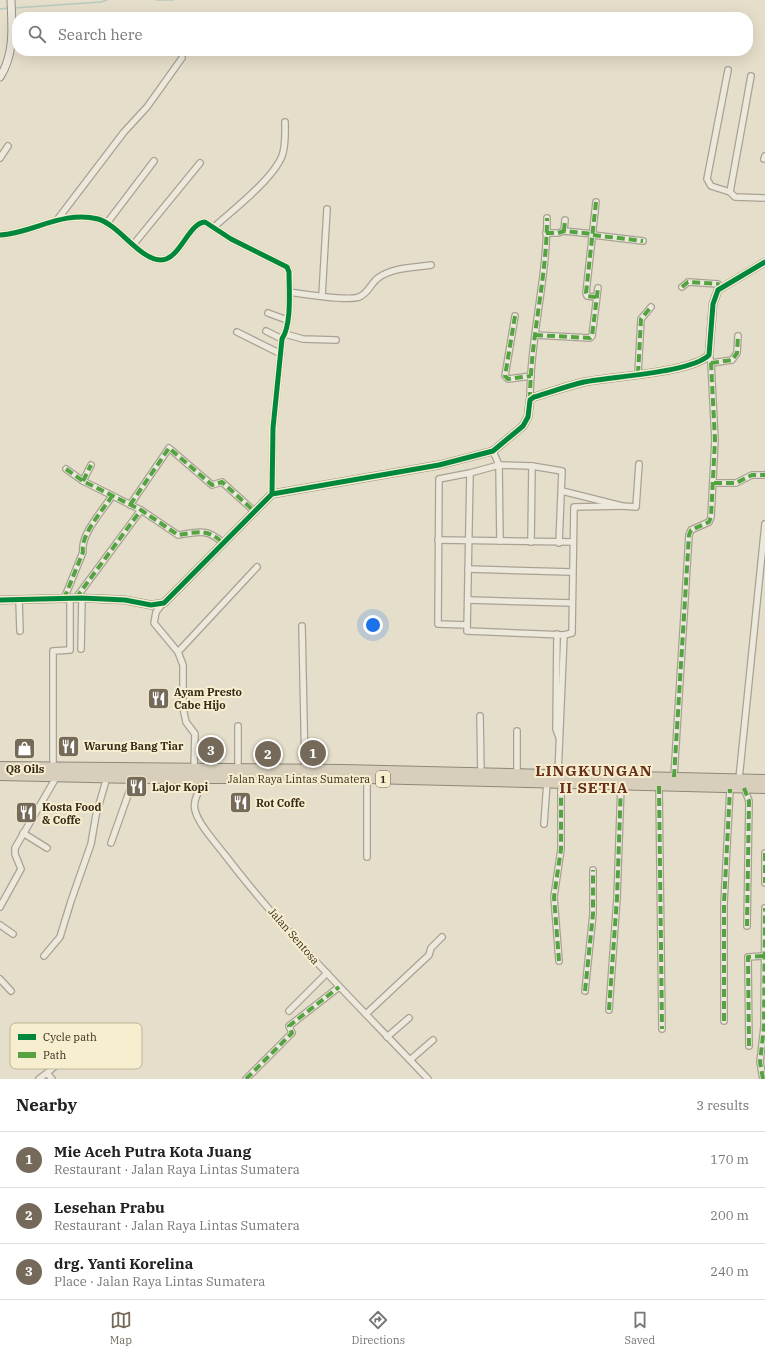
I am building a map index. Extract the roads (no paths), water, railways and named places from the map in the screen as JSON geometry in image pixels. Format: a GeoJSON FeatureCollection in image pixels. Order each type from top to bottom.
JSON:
{"type":"FeatureCollection","features":[{"type":"Feature","properties":{"kind":"highway","name":"Jalan Raya Lintas Sumatera"},"geometry":{"type":"LineString","coordinates":[[0,767],[107,777],[134,778],[367,778],[547,782],[559,778],[674,777],[741,783],[765,788]]}},
{"type":"Feature","properties":{"kind":"highway","name":"Jalan Raya Lintas Sumatera"},"geometry":{"type":"LineString","coordinates":[[0,775],[55,772],[194,769],[517,773],[621,784],[730,789],[741,783],[765,780]]}},
{"type":"Feature","properties":{"kind":"street"},"geometry":{"type":"LineString","coordinates":[[0,77],[5,69],[12,44],[11,0]]}},
{"type":"Feature","properties":{"kind":"street"},"geometry":{"type":"LineString","coordinates":[[57,220],[110,150],[147,107],[182,58]]}},
{"type":"Feature","properties":{"kind":"street"},"geometry":{"type":"LineString","coordinates":[[728,70],[707,179],[711,186],[730,192],[735,197],[765,198]]}},
{"type":"Feature","properties":{"kind":"street"},"geometry":{"type":"LineString","coordinates":[[730,192],[751,76]]}},
{"type":"Feature","properties":{"kind":"street"},"geometry":{"type":"LineString","coordinates":[[214,227],[252,193],[280,161],[284,147],[285,122]]}},
{"type":"Feature","properties":{"kind":"street"},"geometry":{"type":"LineString","coordinates":[[0,158],[8,146]]}},
{"type":"Feature","properties":{"kind":"street"},"geometry":{"type":"LineString","coordinates":[[107,223],[154,161]]}},
{"type":"Feature","properties":{"kind":"street"},"geometry":{"type":"LineString","coordinates":[[133,245],[200,163]]}},
{"type":"Feature","properties":{"kind":"street"},"geometry":{"type":"LineString","coordinates":[[596,202],[586,293],[587,296],[596,297]]}},
{"type":"Feature","properties":{"kind":"street"},"geometry":{"type":"LineString","coordinates":[[322,296],[327,209]]}},
{"type":"Feature","properties":{"kind":"street"},"geometry":{"type":"LineString","coordinates":[[0,235],[20,233],[57,220],[88,218],[107,223],[133,245],[154,259],[163,260],[172,256],[198,224],[205,222],[231,239],[287,267],[289,272],[289,292],[287,320],[281,354],[273,428],[272,494]]}},
{"type":"Feature","properties":{"kind":"street"},"geometry":{"type":"LineString","coordinates":[[194,769],[195,734],[186,722],[183,708],[183,665],[178,652],[154,623],[156,612],[272,494],[439,464],[493,451],[523,426],[528,417],[530,400],[531,376],[547,218]]}},
{"type":"Feature","properties":{"kind":"street"},"geometry":{"type":"LineString","coordinates":[[564,231],[565,220]]}},
{"type":"Feature","properties":{"kind":"street"},"geometry":{"type":"LineString","coordinates":[[546,233],[558,234],[564,231],[643,240]]}},
{"type":"Feature","properties":{"kind":"street"},"geometry":{"type":"LineString","coordinates":[[674,777],[689,535],[690,530],[709,522],[711,517],[714,483],[715,440],[711,363],[709,355],[713,304],[720,287],[765,262]]}},
{"type":"Feature","properties":{"kind":"street"},"geometry":{"type":"LineString","coordinates":[[289,292],[322,296],[359,297],[370,290],[372,283],[381,276],[399,269],[431,265]]}},
{"type":"Feature","properties":{"kind":"street"},"geometry":{"type":"LineString","coordinates":[[682,287],[688,282],[718,284],[720,287]]}},
{"type":"Feature","properties":{"kind":"street"},"geometry":{"type":"LineString","coordinates":[[535,335],[590,338],[592,336],[598,288]]}},
{"type":"Feature","properties":{"kind":"street"},"geometry":{"type":"LineString","coordinates":[[638,374],[641,319],[651,307]]}},
{"type":"Feature","properties":{"kind":"street"},"geometry":{"type":"LineString","coordinates":[[268,313],[287,320]]}},
{"type":"Feature","properties":{"kind":"street"},"geometry":{"type":"LineString","coordinates":[[515,316],[505,376],[508,379],[531,376]]}},
{"type":"Feature","properties":{"kind":"street"},"geometry":{"type":"LineString","coordinates":[[266,331],[284,337],[303,340],[336,340]]}},
{"type":"Feature","properties":{"kind":"street"},"geometry":{"type":"LineString","coordinates":[[237,332],[281,354]]}},
{"type":"Feature","properties":{"kind":"street"},"geometry":{"type":"LineString","coordinates":[[711,363],[732,360],[737,353],[738,336]]}},
{"type":"Feature","properties":{"kind":"street"},"geometry":{"type":"LineString","coordinates":[[530,400],[583,382],[686,367],[705,359],[709,355]]}},
{"type":"Feature","properties":{"kind":"street"},"geometry":{"type":"LineString","coordinates":[[130,504],[169,448],[212,485],[222,482],[254,511]]}},
{"type":"Feature","properties":{"kind":"street"},"geometry":{"type":"LineString","coordinates":[[493,451],[499,465],[500,541]]}},
{"type":"Feature","properties":{"kind":"street"},"geometry":{"type":"LineString","coordinates":[[470,473],[468,631],[564,635],[572,633],[574,507],[636,506],[639,464]]}},
{"type":"Feature","properties":{"kind":"street"},"geometry":{"type":"LineString","coordinates":[[83,481],[91,465]]}},
{"type":"Feature","properties":{"kind":"street"},"geometry":{"type":"LineString","coordinates":[[467,625],[438,624],[439,479],[470,473],[499,465],[532,466],[562,471],[559,543]]}},
{"type":"Feature","properties":{"kind":"street"},"geometry":{"type":"LineString","coordinates":[[531,542],[532,466]]}},
{"type":"Feature","properties":{"kind":"street"},"geometry":{"type":"LineString","coordinates":[[66,469],[83,481],[141,510],[178,535],[203,531],[216,537],[223,543]]}},
{"type":"Feature","properties":{"kind":"street"},"geometry":{"type":"LineString","coordinates":[[714,483],[736,483],[752,475],[765,475]]}},
{"type":"Feature","properties":{"kind":"street"},"geometry":{"type":"LineString","coordinates":[[562,491],[622,506]]}},
{"type":"Feature","properties":{"kind":"street"},"geometry":{"type":"LineString","coordinates":[[0,907],[21,869],[14,851],[55,772],[53,650],[70,650],[73,598],[83,552],[82,547],[86,534],[112,496]]}},
{"type":"Feature","properties":{"kind":"street"},"geometry":{"type":"LineString","coordinates":[[81,649],[73,598],[141,510]]}},
{"type":"Feature","properties":{"kind":"street"},"geometry":{"type":"LineString","coordinates":[[747,926],[749,801],[741,783],[765,524]]}},
{"type":"Feature","properties":{"kind":"street"},"geometry":{"type":"LineString","coordinates":[[438,540],[559,543],[573,542]]}},
{"type":"Feature","properties":{"kind":"street"},"geometry":{"type":"LineString","coordinates":[[178,652],[257,567]]}},
{"type":"Feature","properties":{"kind":"street"},"geometry":{"type":"LineString","coordinates":[[468,569],[572,572]]}},
{"type":"Feature","properties":{"kind":"street"},"geometry":{"type":"LineString","coordinates":[[0,600],[73,598],[125,600],[151,605],[164,603]]}},
{"type":"Feature","properties":{"kind":"street"},"geometry":{"type":"LineString","coordinates":[[19,600],[20,631]]}},
{"type":"Feature","properties":{"kind":"street"},"geometry":{"type":"LineString","coordinates":[[468,600],[572,603]]}},
{"type":"Feature","properties":{"kind":"street"},"geometry":{"type":"LineString","coordinates":[[302,626],[305,770]]}},
{"type":"Feature","properties":{"kind":"street"},"geometry":{"type":"LineString","coordinates":[[557,634],[560,680]]}},
{"type":"Feature","properties":{"kind":"street"},"geometry":{"type":"LineString","coordinates":[[559,961],[554,897],[561,849],[559,738],[556,729],[564,635]]}},
{"type":"Feature","properties":{"kind":"street"},"geometry":{"type":"LineString","coordinates":[[480,716],[481,773]]}},
{"type":"Feature","properties":{"kind":"street"},"geometry":{"type":"LineString","coordinates":[[238,726],[238,770]]}},
{"type":"Feature","properties":{"kind":"street"},"geometry":{"type":"LineString","coordinates":[[517,731],[517,773]]}},
{"type":"Feature","properties":{"kind":"street","name":"Jalan Sentosa"},"geometry":{"type":"LineString","coordinates":[[212,769],[194,802],[194,808],[200,821],[240,874],[339,987],[428,1079]]}},
{"type":"Feature","properties":{"kind":"street"},"geometry":{"type":"LineString","coordinates":[[44,956],[60,937],[91,844],[96,815],[107,777]]}},
{"type":"Feature","properties":{"kind":"street"},"geometry":{"type":"LineString","coordinates":[[111,843],[134,778]]}},
{"type":"Feature","properties":{"kind":"street"},"geometry":{"type":"LineString","coordinates":[[367,778],[367,857]]}},
{"type":"Feature","properties":{"kind":"street"},"geometry":{"type":"LineString","coordinates":[[544,824],[547,782]]}},
{"type":"Feature","properties":{"kind":"street"},"geometry":{"type":"LineString","coordinates":[[609,1010],[617,898],[621,784]]}},
{"type":"Feature","properties":{"kind":"street"},"geometry":{"type":"LineString","coordinates":[[659,786],[662,1029]]}},
{"type":"Feature","properties":{"kind":"street"},"geometry":{"type":"LineString","coordinates":[[724,1021],[724,903],[730,789]]}},
{"type":"Feature","properties":{"kind":"street"},"geometry":{"type":"LineString","coordinates":[[24,833],[46,848]]}},
{"type":"Feature","properties":{"kind":"street"},"geometry":{"type":"LineString","coordinates":[[765,853],[765,883]]}},
{"type":"Feature","properties":{"kind":"street"},"geometry":{"type":"LineString","coordinates":[[585,991],[594,914],[593,870]]}},
{"type":"Feature","properties":{"kind":"street"},"geometry":{"type":"LineString","coordinates":[[763,1079],[760,1062],[764,1027],[765,908]]}},
{"type":"Feature","properties":{"kind":"street"},"geometry":{"type":"LineString","coordinates":[[0,925],[13,934]]}},
{"type":"Feature","properties":{"kind":"street"},"geometry":{"type":"LineString","coordinates":[[366,1014],[429,955],[431,948],[442,937]]}},
{"type":"Feature","properties":{"kind":"street"},"geometry":{"type":"LineString","coordinates":[[749,1046],[748,957],[764,956]]}},
{"type":"Feature","properties":{"kind":"street"},"geometry":{"type":"LineString","coordinates":[[289,1011],[327,973]]}},
{"type":"Feature","properties":{"kind":"street"},"geometry":{"type":"LineString","coordinates":[[0,979],[11,991]]}},
{"type":"Feature","properties":{"kind":"street"},"geometry":{"type":"LineString","coordinates":[[246,1079],[292,1033],[288,1026],[339,987]]}},
{"type":"Feature","properties":{"kind":"street"},"geometry":{"type":"LineString","coordinates":[[387,1037],[409,1018]]}},
{"type":"Feature","properties":{"kind":"street"},"geometry":{"type":"LineString","coordinates":[[410,1060],[433,1040]]}},
{"type":"Feature","properties":{"kind":"street"},"geometry":{"type":"LineString","coordinates":[[39,1079],[52,1069]]}},
{"type":"Feature","properties":{"kind":"street"},"geometry":{"type":"LineString","coordinates":[[47,1073],[52,1079]]}},
{"type":"Feature","properties":{"kind":"waterway"},"geometry":{"type":"LineString","coordinates":[[14,8],[101,2],[107,0]]}},
{"type":"Feature","properties":{"kind":"waterway"},"geometry":{"type":"LineString","coordinates":[[156,0],[174,0]]}},
{"type":"Feature","properties":{"kind":"waterway"},"geometry":{"type":"LineString","coordinates":[[0,9],[8,8]]}},
{"type":"Feature","properties":{"kind":"place","name":"Ayam Presto Cabe Hijo"},"geometry":{"type":"Point","coordinates":[159,698]}},
{"type":"Feature","properties":{"kind":"place","name":"Warung Bang Tiar"},"geometry":{"type":"Point","coordinates":[68,746]}},
{"type":"Feature","properties":{"kind":"place","name":"Q8 Oils"},"geometry":{"type":"Point","coordinates":[25,749]}},
{"type":"Feature","properties":{"kind":"place","name":"drg. Yanti Korelina"},"geometry":{"type":"Point","coordinates":[211,750]}},
{"type":"Feature","properties":{"kind":"place","name":"Mie Aceh Putra Kota Juang"},"geometry":{"type":"Point","coordinates":[313,753]}},
{"type":"Feature","properties":{"kind":"place","name":"Lesehan Prabu"},"geometry":{"type":"Point","coordinates":[268,754]}},
{"type":"Feature","properties":{"kind":"place","name":"Lajor Kopi"},"geometry":{"type":"Point","coordinates":[136,787]}},
{"type":"Feature","properties":{"kind":"place","name":"Rot Coffe"},"geometry":{"type":"Point","coordinates":[241,803]}},
{"type":"Feature","properties":{"kind":"place","name":"Kosta Food & Coffe"},"geometry":{"type":"Point","coordinates":[27,813]}},
{"type":"Feature","properties":{"kind":"district","name":"LINGKUNGAN II SETIA"},"geometry":{"type":"Point","coordinates":[594,778]}}]}
